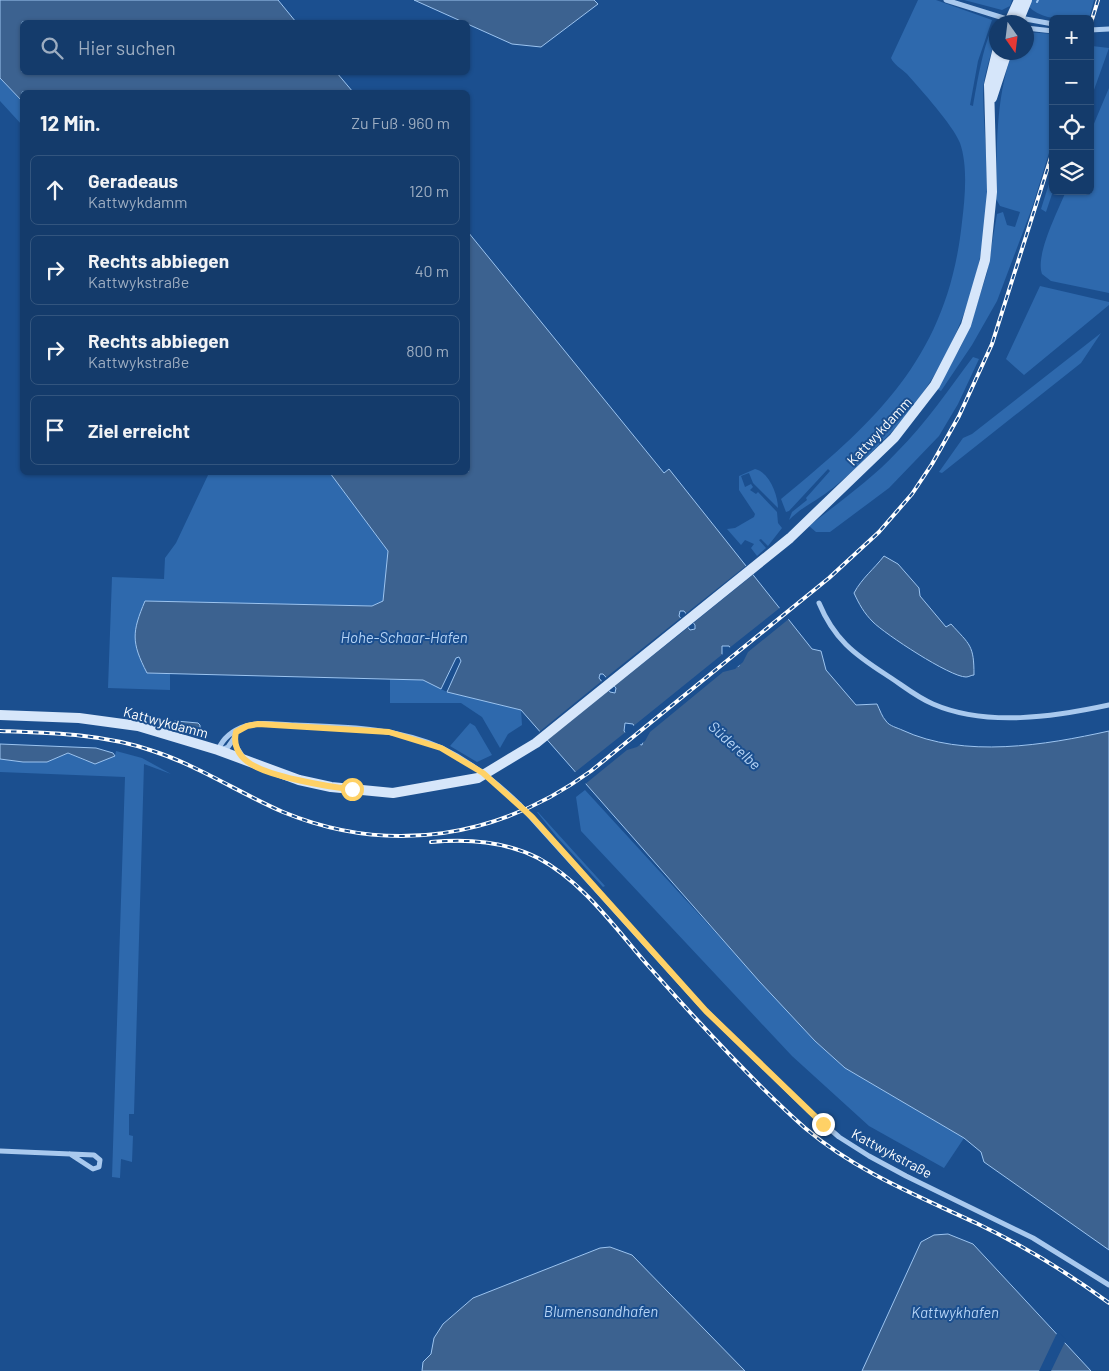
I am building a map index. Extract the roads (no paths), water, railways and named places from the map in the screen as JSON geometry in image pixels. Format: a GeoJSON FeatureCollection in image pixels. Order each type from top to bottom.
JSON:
{"type":"FeatureCollection","features":[{"type":"Feature","properties":{"kind":"main road"},"geometry":{"type":"LineString","coordinates":[[1015,15],[1019,0]]}},
{"type":"Feature","properties":{"kind":"main road"},"geometry":{"type":"LineString","coordinates":[[1018,15],[1027,0]]}},
{"type":"Feature","properties":{"kind":"main road","name":"Kattwykdamm"},"geometry":{"type":"LineString","coordinates":[[0,715],[79,718],[121,723],[159,732],[218,750],[248,763],[314,784],[378,790],[442,784],[495,767],[515,756],[543,737],[752,568],[829,503],[894,438],[922,404],[952,355],[972,309],[988,244],[992,192],[989,85],[995,60]]}},
{"type":"Feature","properties":{"kind":"main road","name":"Kattwykdamm"},"geometry":{"type":"LineString","coordinates":[[990,101],[1004,60]]}},
{"type":"Feature","properties":{"kind":"street"},"geometry":{"type":"LineString","coordinates":[[946,0],[995,15]]}},
{"type":"Feature","properties":{"kind":"street"},"geometry":{"type":"LineString","coordinates":[[1034,23],[1049,24]]}},
{"type":"Feature","properties":{"kind":"street"},"geometry":{"type":"LineString","coordinates":[[1034,29],[1049,31]]}},
{"type":"Feature","properties":{"kind":"street"},"geometry":{"type":"LineString","coordinates":[[1094,30],[1109,29]]}},
{"type":"Feature","properties":{"kind":"street"},"geometry":{"type":"LineString","coordinates":[[819,603],[832,627],[847,648],[919,696],[940,707],[982,718],[1010,719],[1109,705]]}},
{"type":"Feature","properties":{"kind":"street","name":"Kattwykstraße"},"geometry":{"type":"LineString","coordinates":[[218,750],[225,739],[253,725],[374,729],[405,735],[441,748],[483,773],[514,799],[703,1008],[808,1110],[839,1137],[906,1176],[1033,1238],[1109,1285]]}},
{"type":"Feature","properties":{"kind":"street"},"geometry":{"type":"LineString","coordinates":[[218,750],[228,747],[236,732]]}},
{"type":"Feature","properties":{"kind":"street"},"geometry":{"type":"LineString","coordinates":[[234,738],[236,748],[248,763]]}},
{"type":"Feature","properties":{"kind":"street"},"geometry":{"type":"LineString","coordinates":[[0,1152],[70,1154],[98,1156],[100,1167],[93,1169],[70,1154]]}},
{"type":"Feature","properties":{"kind":"water"},"geometry":{"type":"Polygon","coordinates":[[[0,0],[278,0],[294,20],[20,20],[20,75],[339,75],[351,90],[20,90],[20,99],[0,78],[0,0]]]}},
{"type":"Feature","properties":{"kind":"water"},"geometry":{"type":"Polygon","coordinates":[[[414,0],[594,0],[598,4],[541,47],[512,44],[470,25],[470,20],[459,20],[414,0]]]}},
{"type":"Feature","properties":{"kind":"water"},"geometry":{"type":"Polygon","coordinates":[[[470,234],[664,473],[669,469],[812,649],[821,651],[826,670],[856,705],[877,704],[883,718],[891,726],[926,739],[978,747],[1005,747],[1059,741],[1109,731],[1109,1250],[984,1162],[981,1152],[964,1138],[845,1068],[815,1041],[759,981],[521,710],[447,692],[461,661],[459,657],[456,658],[441,689],[423,680],[147,673],[138,653],[135,637],[145,601],[372,606],[383,601],[388,551],[331,475],[470,475],[470,234]],[[680,611],[679,616],[690,630],[695,629],[695,625],[684,611],[680,611]],[[722,646],[722,654],[735,667],[739,666],[739,659],[729,646],[722,646]],[[600,674],[599,678],[610,692],[615,693],[616,688],[603,674],[600,674]],[[625,723],[624,731],[634,743],[642,745],[643,741],[633,724],[625,723]]]}},
{"type":"Feature","properties":{"kind":"water"},"geometry":{"type":"Polygon","coordinates":[[[884,556],[898,564],[919,588],[920,596],[946,627],[951,624],[967,641],[972,651],[974,675],[966,677],[958,675],[933,663],[890,636],[867,615],[854,593],[864,578],[884,556]]]}},
{"type":"Feature","properties":{"kind":"water"},"geometry":{"type":"Polygon","coordinates":[[[171,722],[198,723],[200,731],[195,732],[171,725],[171,722]]]}},
{"type":"Feature","properties":{"kind":"water"},"geometry":{"type":"Polygon","coordinates":[[[0,744],[96,748],[113,753],[115,756],[95,764],[68,753],[47,762],[23,762],[0,759],[0,744]]]}},
{"type":"Feature","properties":{"kind":"water","name":"Kattwykhafen"},"geometry":{"type":"Polygon","coordinates":[[[948,1234],[973,1244],[1091,1371],[862,1371],[921,1242],[934,1235],[948,1234]]]}},
{"type":"Feature","properties":{"kind":"water","name":"Blumensandhafen"},"geometry":{"type":"Polygon","coordinates":[[[610,1247],[632,1255],[745,1371],[422,1371],[423,1362],[431,1354],[434,1338],[443,1324],[473,1298],[600,1248],[610,1247]]]}},
{"type":"Feature","properties":{"kind":"railway"},"geometry":{"type":"LineString","coordinates":[[1093,15],[1098,0]]}},
{"type":"Feature","properties":{"kind":"railway"},"geometry":{"type":"LineString","coordinates":[[0,731],[78,735],[134,745],[187,764],[283,812],[323,826],[363,834],[403,836],[443,833],[481,825],[519,812],[556,794],[591,771],[829,578],[879,532],[912,494],[932,464],[959,416],[992,344],[1049,164]]}},
{"type":"Feature","properties":{"kind":"railway"},"geometry":{"type":"LineString","coordinates":[[431,842],[486,842],[525,852],[555,868],[600,909],[707,1031],[765,1091],[825,1144],[888,1182],[1012,1241],[1078,1281],[1109,1303]]}},
{"type":"Feature","properties":{"kind":"water label","name":"Hohe-Schaar-Hafen"},"geometry":{"type":"Point","coordinates":[404,637]}},
{"type":"Feature","properties":{"kind":"water label","name":"Süderelbe"},"geometry":{"type":"Point","coordinates":[735,745]}}]}
